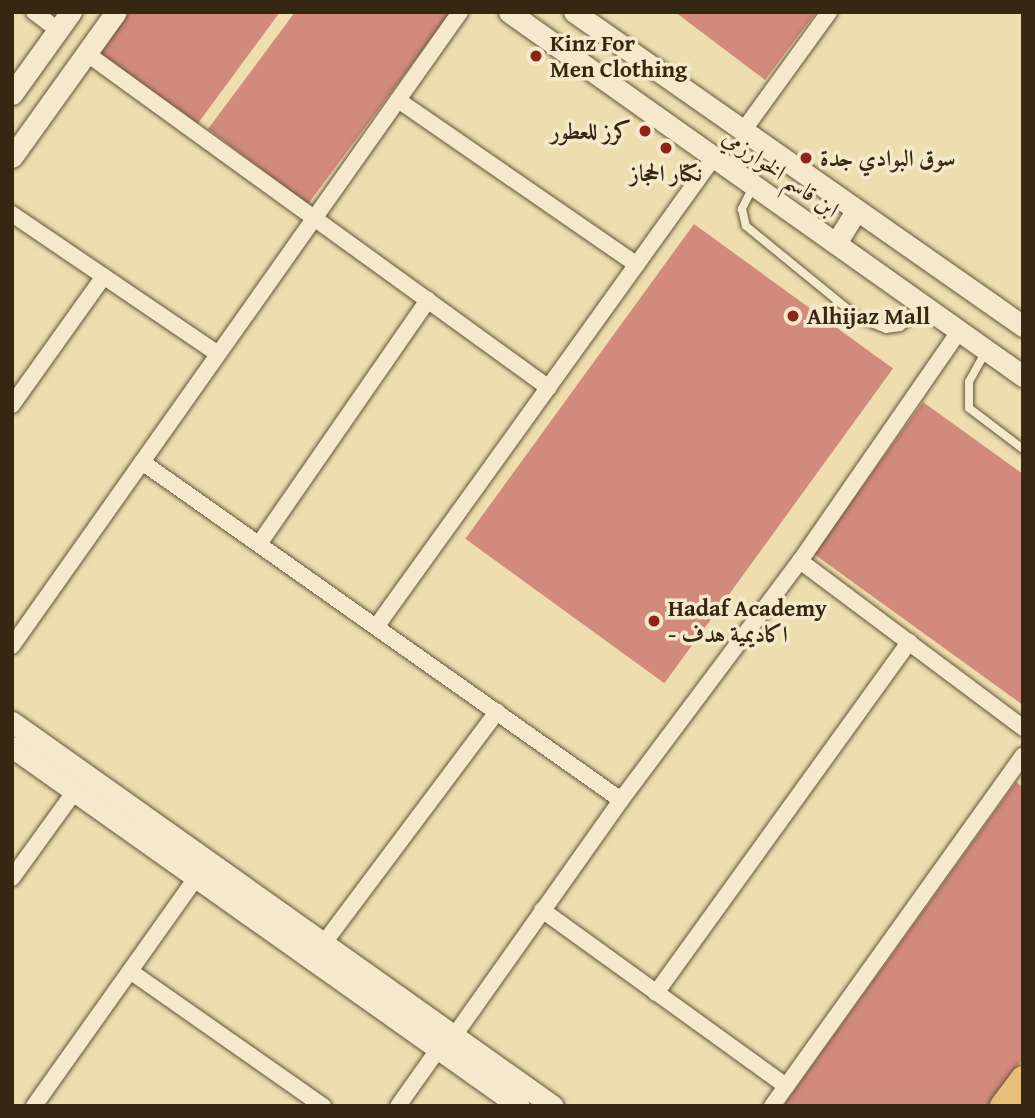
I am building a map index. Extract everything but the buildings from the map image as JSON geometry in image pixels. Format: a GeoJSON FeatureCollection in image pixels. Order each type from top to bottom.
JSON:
{"type":"FeatureCollection","features":[{"type":"Feature","properties":{"kind":"main road"},"geometry":{"type":"LineString","coordinates":[[1003,1106],[1023,1079]]}},
{"type":"Feature","properties":{"kind":"main road"},"geometry":{"type":"LineString","coordinates":[[1015,1106],[1023,1097]]}},
{"type":"Feature","properties":{"kind":"street"},"geometry":{"type":"LineString","coordinates":[[12,94],[64,21],[34,12]]}},
{"type":"Feature","properties":{"kind":"street"},"geometry":{"type":"LineString","coordinates":[[12,157],[116,12]]}},
{"type":"Feature","properties":{"kind":"street"},"geometry":{"type":"LineString","coordinates":[[12,646],[460,12]]}},
{"type":"Feature","properties":{"kind":"street","name":"ابن قاسم الخوارزمي"},"geometry":{"type":"LineString","coordinates":[[509,12],[1023,376]]}},
{"type":"Feature","properties":{"kind":"street","name":"ابن قاسم الخوارزمي"},"geometry":{"type":"LineString","coordinates":[[574,12],[1023,326]]}},
{"type":"Feature","properties":{"kind":"street"},"geometry":{"type":"LineString","coordinates":[[743,131],[829,12]]}},
{"type":"Feature","properties":{"kind":"street"},"geometry":{"type":"LineString","coordinates":[[86,53],[549,388]]}},
{"type":"Feature","properties":{"kind":"street"},"geometry":{"type":"LineString","coordinates":[[398,100],[637,265]]}},
{"type":"Feature","properties":{"kind":"street"},"geometry":{"type":"LineString","coordinates":[[376,627],[714,157]]}},
{"type":"Feature","properties":{"kind":"street"},"geometry":{"type":"LineString","coordinates":[[836,243],[857,210]]}},
{"type":"Feature","properties":{"kind":"street"},"geometry":{"type":"LineString","coordinates":[[12,214],[218,354]]}},
{"type":"Feature","properties":{"kind":"street"},"geometry":{"type":"LineString","coordinates":[[12,404],[104,276]]}},
{"type":"Feature","properties":{"kind":"street"},"geometry":{"type":"LineString","coordinates":[[259,544],[428,300]]}},
{"type":"Feature","properties":{"kind":"street"},"geometry":{"type":"LineString","coordinates":[[398,1106],[621,800],[800,561],[959,331]]}},
{"type":"Feature","properties":{"kind":"street"},"geometry":{"type":"LineString","coordinates":[[142,462],[621,800]]}},
{"type":"Feature","properties":{"kind":"street"},"geometry":{"type":"LineString","coordinates":[[800,561],[1023,729]]}},
{"type":"Feature","properties":{"kind":"street"},"geometry":{"type":"LineString","coordinates":[[656,993],[909,642]]}},
{"type":"Feature","properties":{"kind":"street"},"geometry":{"type":"LineString","coordinates":[[324,943],[497,712]]}},
{"type":"Feature","properties":{"kind":"street"},"geometry":{"type":"LineString","coordinates":[[12,722],[324,943],[447,1042],[519,1106]]}},
{"type":"Feature","properties":{"kind":"street"},"geometry":{"type":"LineString","coordinates":[[12,747],[197,877],[447,1042],[553,1106]]}},
{"type":"Feature","properties":{"kind":"street"},"geometry":{"type":"LineString","coordinates":[[772,1106],[1023,756]]}},
{"type":"Feature","properties":{"kind":"street"},"geometry":{"type":"LineString","coordinates":[[12,878],[75,791]]}},
{"type":"Feature","properties":{"kind":"street"},"geometry":{"type":"LineString","coordinates":[[34,1106],[197,877]]}},
{"type":"Feature","properties":{"kind":"street"},"geometry":{"type":"LineString","coordinates":[[542,911],[786,1086]]}},
{"type":"Feature","properties":{"kind":"street"},"geometry":{"type":"LineString","coordinates":[[130,971],[323,1106]]}},
{"type":"Feature","properties":{"kind":"lane"},"geometry":{"type":"LineString","coordinates":[[754,185],[742,209],[746,226],[859,318],[886,329],[900,327],[925,306]]}},
{"type":"Feature","properties":{"kind":"lane"},"geometry":{"type":"LineString","coordinates":[[987,350],[969,382],[969,408],[1023,449]]}},
{"type":"Feature","properties":{"kind":"place","name":"Kinz For Men Clothing"},"geometry":{"type":"Point","coordinates":[536,56]}},
{"type":"Feature","properties":{"kind":"place","name":"كرز للعطور"},"geometry":{"type":"Point","coordinates":[645,131]}},
{"type":"Feature","properties":{"kind":"place","name":"نكتار الحجاز"},"geometry":{"type":"Point","coordinates":[666,148]}},
{"type":"Feature","properties":{"kind":"place","name":"سوق البوادي جدة"},"geometry":{"type":"Point","coordinates":[806,158]}},
{"type":"Feature","properties":{"kind":"place","name":"Alhijaz Mall"},"geometry":{"type":"Point","coordinates":[793,316]}},
{"type":"Feature","properties":{"kind":"place","name":"Hadaf Academy - اكاديمية هدف"},"geometry":{"type":"Point","coordinates":[654,621]}}]}
